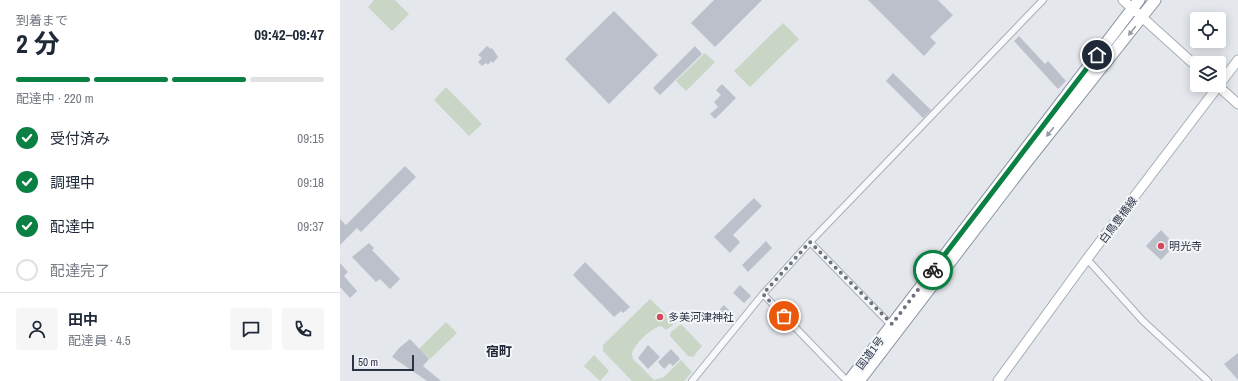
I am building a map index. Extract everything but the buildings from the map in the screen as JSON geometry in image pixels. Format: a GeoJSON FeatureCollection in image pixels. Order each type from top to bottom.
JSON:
{"type":"FeatureCollection","features":[{"type":"Feature","properties":{"kind":"highway","name":"国道1号"},"geometry":{"type":"LineString","coordinates":[[859,381],[1024,164],[1156,0]]}},
{"type":"Feature","properties":{"kind":"highway","name":"国道1号"},"geometry":{"type":"LineString","coordinates":[[848,381],[1135,4]]}},
{"type":"Feature","properties":{"kind":"main road"},"geometry":{"type":"LineString","coordinates":[[1123,0],[1135,4],[1142,19],[1190,61]]}},
{"type":"Feature","properties":{"kind":"main road","name":"白鳥豊橋線"},"geometry":{"type":"LineString","coordinates":[[1226,75],[1238,60]]}},
{"type":"Feature","properties":{"kind":"main road","name":"白鳥豊橋線"},"geometry":{"type":"LineString","coordinates":[[998,381],[1087,259],[1212,92]]}},
{"type":"Feature","properties":{"kind":"main road"},"geometry":{"type":"LineString","coordinates":[[1224,92],[1238,104]]}},
{"type":"Feature","properties":{"kind":"street"},"geometry":{"type":"LineString","coordinates":[[692,381],[763,294],[810,242],[1043,0]]}},
{"type":"Feature","properties":{"kind":"street"},"geometry":{"type":"LineString","coordinates":[[810,242],[892,324]]}},
{"type":"Feature","properties":{"kind":"street"},"geometry":{"type":"LineString","coordinates":[[1087,259],[1143,321],[1208,381]]}},
{"type":"Feature","properties":{"kind":"street"},"geometry":{"type":"LineString","coordinates":[[763,294],[848,381]]}},
{"type":"Feature","properties":{"kind":"green space"},"geometry":{"type":"Polygon","coordinates":[[[374,0],[395,0],[409,14],[392,31],[368,7],[374,0]]]}},
{"type":"Feature","properties":{"kind":"green space"},"geometry":{"type":"Polygon","coordinates":[[[783,23],[799,39],[750,87],[734,71],[783,23]]]}},
{"type":"Feature","properties":{"kind":"green space"},"geometry":{"type":"Polygon","coordinates":[[[705,53],[715,62],[686,91],[676,81],[705,53]]]}},
{"type":"Feature","properties":{"kind":"green space"},"geometry":{"type":"Polygon","coordinates":[[[446,87],[482,124],[469,136],[434,100],[446,87]]]}},
{"type":"Feature","properties":{"kind":"green space"},"geometry":{"type":"Polygon","coordinates":[[[650,299],[672,320],[673,325],[666,330],[661,326],[657,327],[648,333],[639,341],[633,350],[633,359],[654,380],[664,377],[681,360],[692,372],[684,381],[632,381],[603,351],[603,345],[650,299]]]}},
{"type":"Feature","properties":{"kind":"green space"},"geometry":{"type":"Polygon","coordinates":[[[446,322],[457,333],[430,359],[419,349],[446,322]]]}},
{"type":"Feature","properties":{"kind":"green space"},"geometry":{"type":"Polygon","coordinates":[[[681,324],[702,346],[693,357],[688,356],[670,336],[671,332],[681,324]]]}},
{"type":"Feature","properties":{"kind":"green space"},"geometry":{"type":"Polygon","coordinates":[[[594,355],[609,371],[600,381],[584,366],[594,355]]]}},
{"type":"Feature","properties":{"kind":"way so far"},"geometry":{"type":"LineString","coordinates":[[784,316],[763,294],[810,242],[892,324],[933,270]]}},
{"type":"Feature","properties":{"kind":"place","name":"明光寺"},"geometry":{"type":"Point","coordinates":[1161,246]}},
{"type":"Feature","properties":{"kind":"place","name":"多美河津神社"},"geometry":{"type":"Point","coordinates":[660,317]}},
{"type":"Feature","properties":{"kind":"district","name":"宿町"},"geometry":{"type":"Point","coordinates":[499,351]}},
{"type":"Feature","properties":{"kind":"route"},"geometry":{"type":"LineString","coordinates":[[933,270],[1097,55]]}}]}
